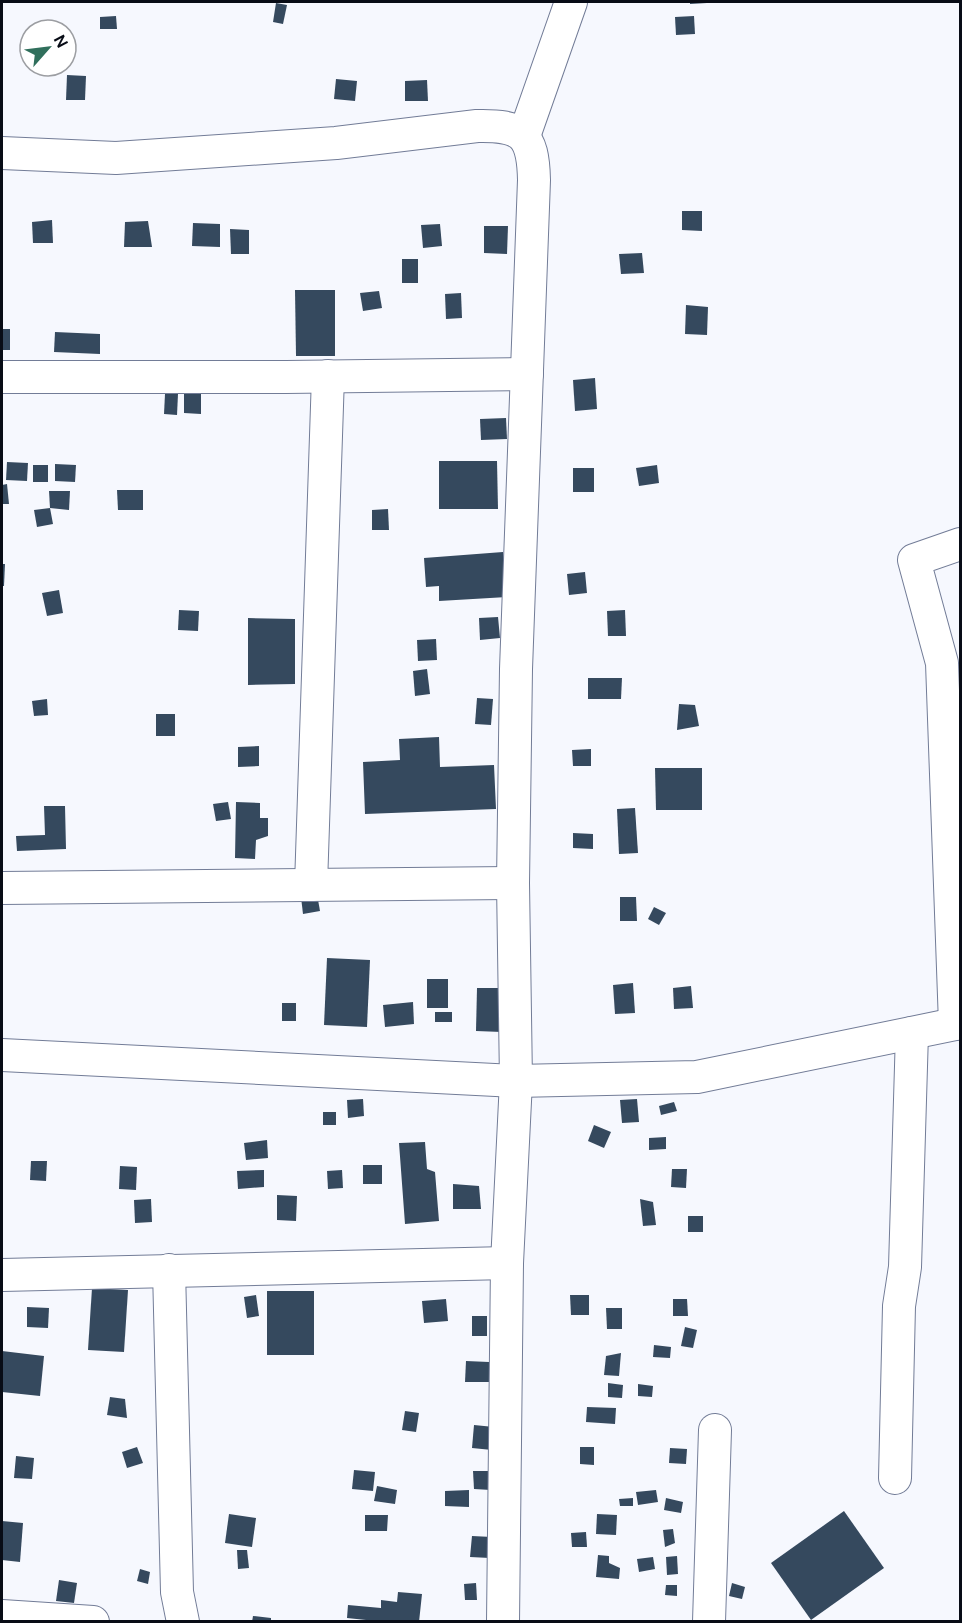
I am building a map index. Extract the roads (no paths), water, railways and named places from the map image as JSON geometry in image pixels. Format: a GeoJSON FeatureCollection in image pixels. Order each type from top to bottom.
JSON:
{"type":"FeatureCollection","features":[{"type":"Feature","properties":{"kind":"street"},"geometry":{"type":"LineString","coordinates":[[524,136],[571,2]]}},
{"type":"Feature","properties":{"kind":"street"},"geometry":{"type":"LineString","coordinates":[[2,153],[116,158],[336,143],[496,125],[513,129],[524,136],[530,148],[534,164],[534,180],[516,669],[513,883],[516,1081],[507,1263],[503,1622]]}},
{"type":"Feature","properties":{"kind":"street"},"geometry":{"type":"LineString","coordinates":[[2,377],[527,374]]}},
{"type":"Feature","properties":{"kind":"street"},"geometry":{"type":"LineString","coordinates":[[311,885],[328,376]]}},
{"type":"Feature","properties":{"kind":"street"},"geometry":{"type":"LineString","coordinates":[[2,1055],[516,1081],[697,1077],[958,1024],[951,661],[914,560],[960,544]]}},
{"type":"Feature","properties":{"kind":"street"},"geometry":{"type":"LineString","coordinates":[[2,888],[513,883]]}},
{"type":"Feature","properties":{"kind":"street"},"geometry":{"type":"LineString","coordinates":[[895,1478],[899,1306],[905,1267],[912,1033]]}},
{"type":"Feature","properties":{"kind":"street"},"geometry":{"type":"LineString","coordinates":[[2,1275],[507,1263]]}},
{"type":"Feature","properties":{"kind":"street"},"geometry":{"type":"LineString","coordinates":[[168,1270],[177,1592],[183,1622]]}},
{"type":"Feature","properties":{"kind":"street"},"geometry":{"type":"LineString","coordinates":[[709,1622],[715,1430]]}},
{"type":"Feature","properties":{"kind":"street"},"geometry":{"type":"LineString","coordinates":[[2,1616],[93,1622]]}}]}
